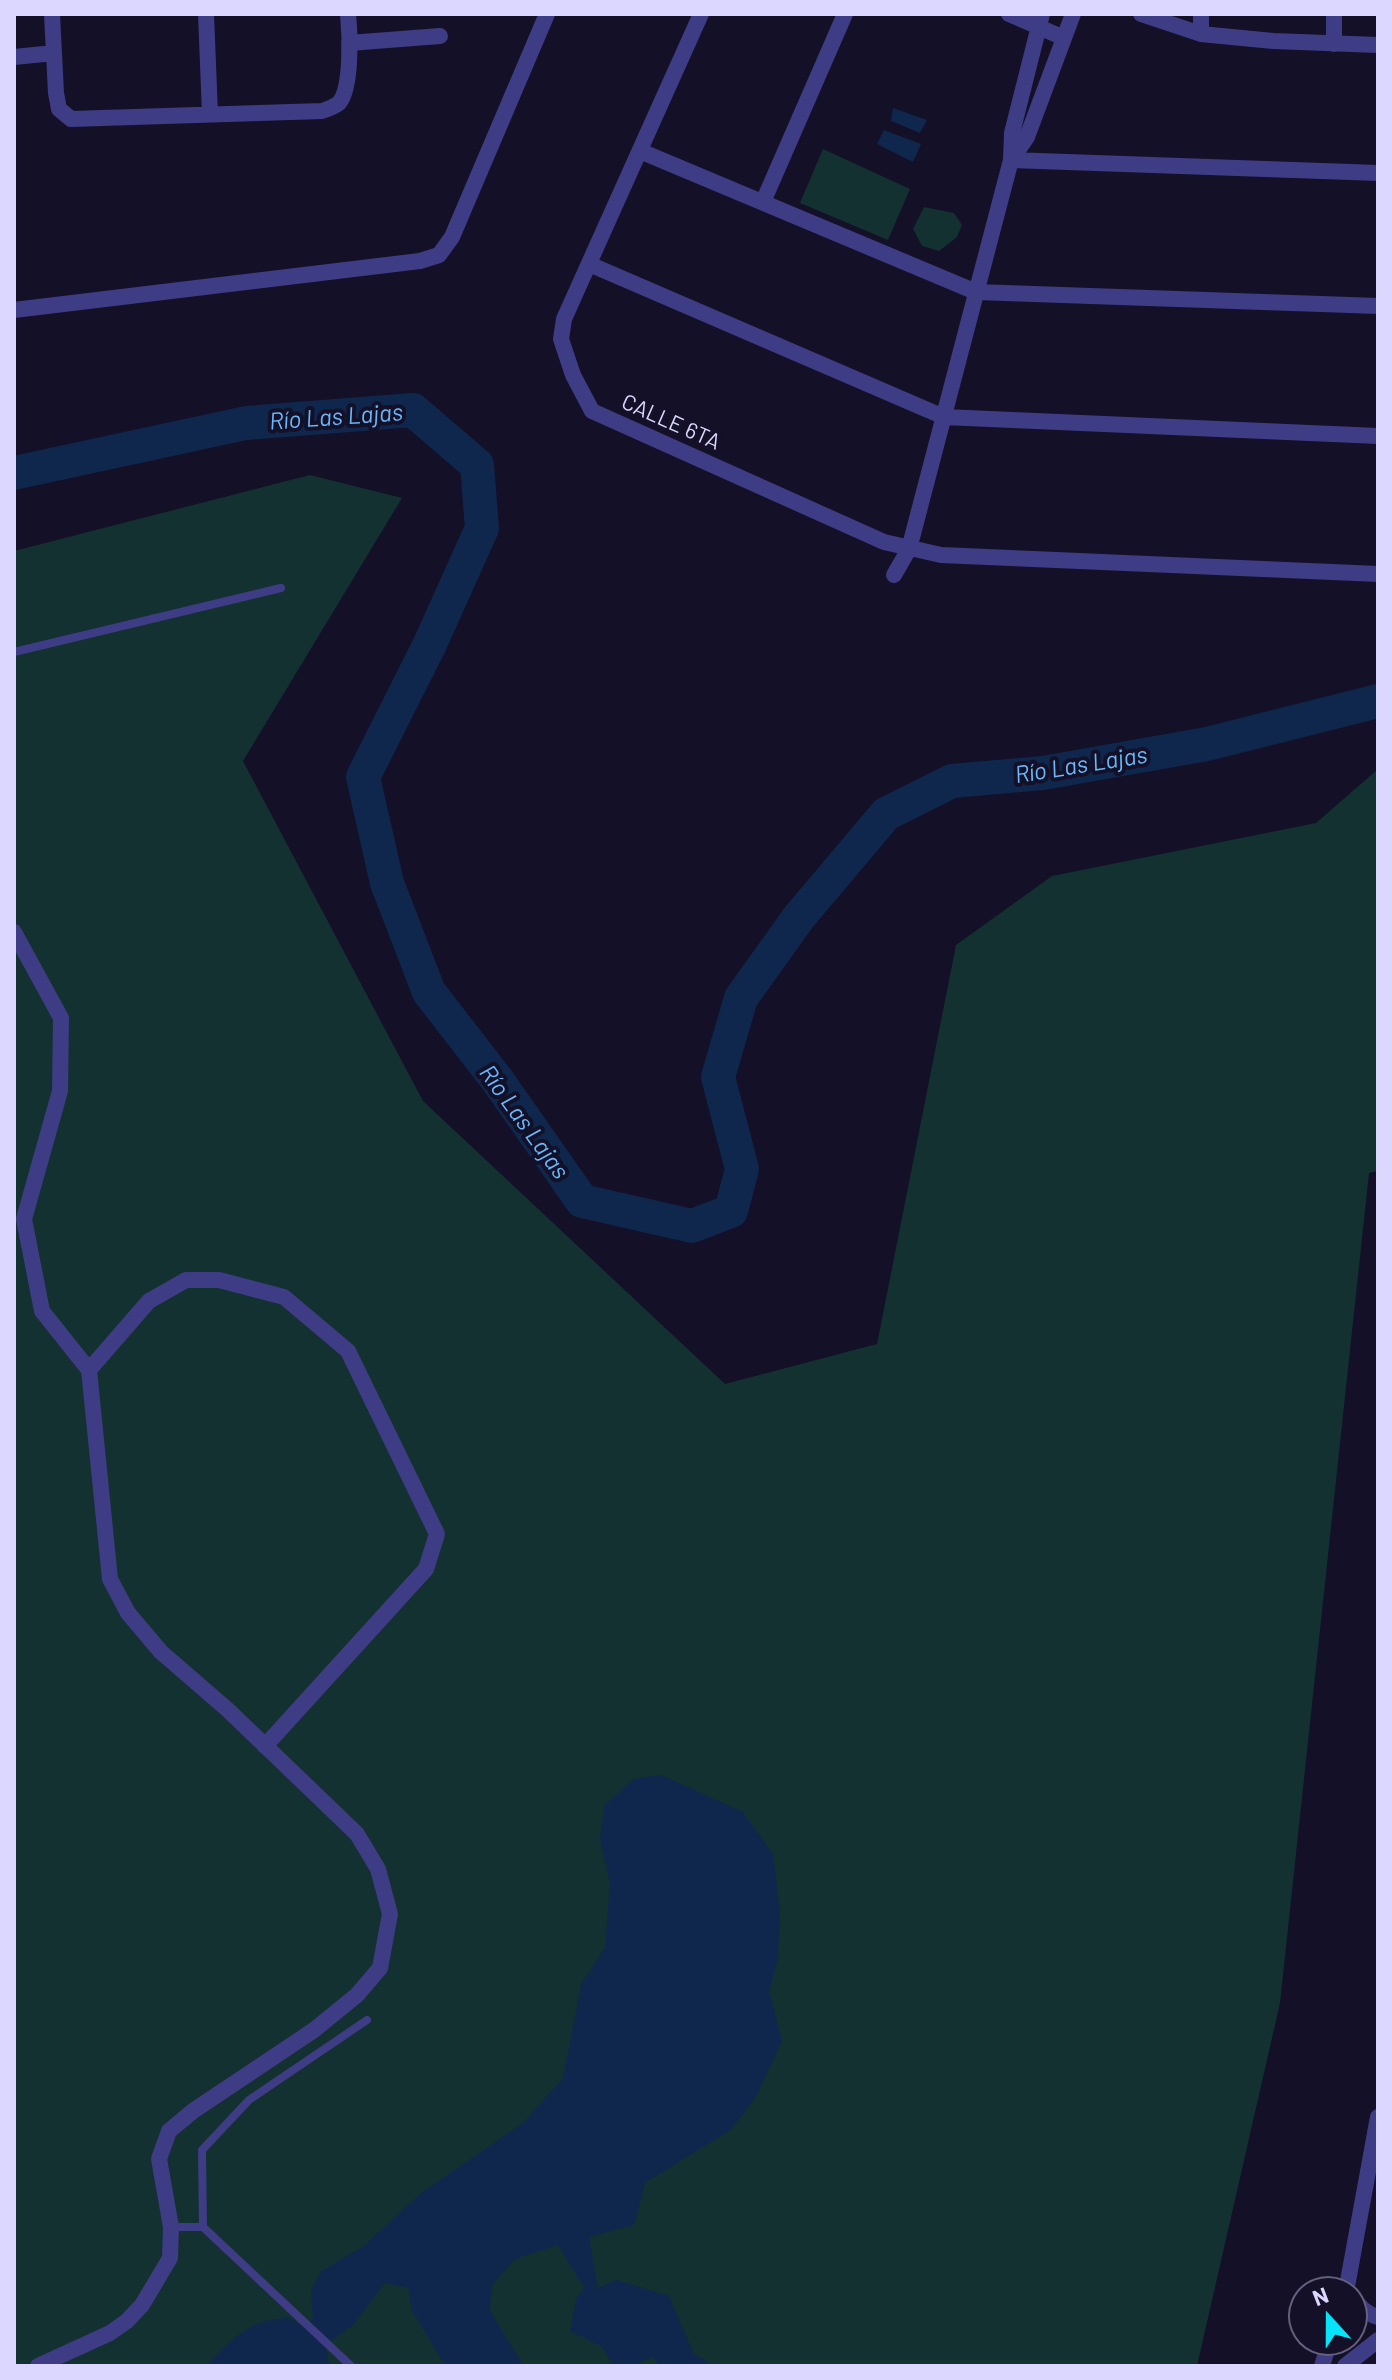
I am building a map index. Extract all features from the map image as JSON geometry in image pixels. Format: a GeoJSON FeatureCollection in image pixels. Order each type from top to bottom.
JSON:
{"type":"FeatureCollection","features":[{"type":"Feature","properties":{"kind":"street"},"geometry":{"type":"LineString","coordinates":[[52,14],[59,109],[71,119],[322,111],[337,106],[345,94],[348,14]]}},
{"type":"Feature","properties":{"kind":"street"},"geometry":{"type":"LineString","coordinates":[[206,14],[210,114]]}},
{"type":"Feature","properties":{"kind":"street"},"geometry":{"type":"LineString","coordinates":[[14,310],[420,261],[439,255],[452,237],[547,14]]}},
{"type":"Feature","properties":{"kind":"street","name":"CALLE 6TA"},"geometry":{"type":"LineString","coordinates":[[701,14],[564,319],[561,339],[573,375],[592,411],[884,542],[909,549],[941,555],[1378,574]]}},
{"type":"Feature","properties":{"kind":"street"},"geometry":{"type":"LineString","coordinates":[[763,202],[845,14]]}},
{"type":"Feature","properties":{"kind":"street"},"geometry":{"type":"LineString","coordinates":[[1009,14],[1040,20],[1064,38]]}},
{"type":"Feature","properties":{"kind":"street"},"geometry":{"type":"LineString","coordinates":[[1011,160],[1027,137],[1073,14]]}},
{"type":"Feature","properties":{"kind":"street"},"geometry":{"type":"LineString","coordinates":[[1141,14],[1201,34],[1378,45]]}},
{"type":"Feature","properties":{"kind":"street"},"geometry":{"type":"LineString","coordinates":[[1201,14],[1201,34]]}},
{"type":"Feature","properties":{"kind":"street"},"geometry":{"type":"LineString","coordinates":[[1334,14],[1334,44]]}},
{"type":"Feature","properties":{"kind":"street"},"geometry":{"type":"LineString","coordinates":[[894,575],[909,549],[944,417],[1011,160],[1012,133],[1040,20]]}},
{"type":"Feature","properties":{"kind":"street"},"geometry":{"type":"LineString","coordinates":[[349,43],[440,36]]}},
{"type":"Feature","properties":{"kind":"street"},"geometry":{"type":"LineString","coordinates":[[14,57],[54,53]]}},
{"type":"Feature","properties":{"kind":"street"},"geometry":{"type":"LineString","coordinates":[[640,151],[976,292],[1378,306]]}},
{"type":"Feature","properties":{"kind":"street"},"geometry":{"type":"LineString","coordinates":[[1011,160],[1378,173]]}},
{"type":"Feature","properties":{"kind":"street"},"geometry":{"type":"LineString","coordinates":[[589,264],[944,417],[1378,436]]}},
{"type":"Feature","properties":{"kind":"street"},"geometry":{"type":"LineString","coordinates":[[14,932],[61,1018],[60,1091],[24,1219],[42,1311],[89,1370],[110,1579],[128,1613],[161,1652],[228,1710],[357,1834],[378,1869],[390,1914],[380,1968],[357,1995],[314,2030],[193,2111],[169,2131],[159,2159],[171,2227],[170,2258],[135,2314],[110,2333],[38,2366]]}},
{"type":"Feature","properties":{"kind":"street"},"geometry":{"type":"LineString","coordinates":[[89,1370],[149,1301],[186,1280],[219,1280],[284,1297],[348,1351],[437,1534],[426,1569],[265,1746]]}},
{"type":"Feature","properties":{"kind":"street"},"geometry":{"type":"LineString","coordinates":[[1352,2276],[1378,2117]]}},
{"type":"Feature","properties":{"kind":"street"},"geometry":{"type":"LineString","coordinates":[[1345,2366],[1378,2340]]}},
{"type":"Feature","properties":{"kind":"lane"},"geometry":{"type":"LineString","coordinates":[[14,652],[281,588]]}},
{"type":"Feature","properties":{"kind":"lane"},"geometry":{"type":"LineString","coordinates":[[203,2227],[202,2150],[249,2100],[367,2020]]}},
{"type":"Feature","properties":{"kind":"lane"},"geometry":{"type":"LineString","coordinates":[[171,2227],[203,2227],[351,2366]]}},
{"type":"Feature","properties":{"kind":"green space"},"geometry":{"type":"Polygon","coordinates":[[[823,149],[910,189],[888,240],[800,203],[823,149]]]}},
{"type":"Feature","properties":{"kind":"green space"},"geometry":{"type":"Polygon","coordinates":[[[924,207],[954,213],[962,225],[957,237],[939,251],[922,246],[913,229],[924,207]]]}},
{"type":"Feature","properties":{"kind":"green space"},"geometry":{"type":"Polygon","coordinates":[[[310,475],[402,498],[243,761],[423,1101],[725,1384],[877,1344],[956,945],[1052,876],[1316,823],[1378,769],[1378,1171],[1369,1173],[1280,2003],[1197,2366],[14,2366],[14,551],[310,475]]]}},
{"type":"Feature","properties":{"kind":"water"},"geometry":{"type":"Polygon","coordinates":[[[893,108],[927,120],[920,133],[891,121],[893,108]]]}},
{"type":"Feature","properties":{"kind":"water"},"geometry":{"type":"Polygon","coordinates":[[[884,130],[921,144],[913,162],[877,144],[884,130]]]}},
{"type":"Feature","properties":{"kind":"water"},"geometry":{"type":"Polygon","coordinates":[[[661,1775],[743,1812],[773,1854],[780,1914],[778,1959],[769,1990],[782,2041],[757,2095],[732,2129],[645,2183],[634,2225],[589,2237],[598,2288],[616,2280],[669,2296],[694,2354],[715,2366],[660,2366],[653,2357],[631,2366],[614,2366],[602,2347],[570,2331],[576,2299],[584,2288],[558,2245],[515,2259],[492,2285],[490,2311],[521,2361],[515,2366],[446,2366],[411,2309],[409,2288],[385,2283],[354,2324],[325,2346],[330,2366],[206,2366],[234,2338],[251,2327],[288,2317],[301,2326],[310,2324],[313,2317],[311,2292],[320,2272],[364,2246],[421,2193],[523,2123],[563,2078],[581,1985],[605,1947],[610,1883],[600,1840],[604,1806],[634,1779],[661,1775]]]}},
{"type":"Feature","properties":{"kind":"waterway","name":"Río Las Lajas"},"geometry":{"type":"LineString","coordinates":[[14,473],[246,423],[413,410],[477,465],[482,528],[430,644],[363,777],[387,883],[429,992],[498,1081],[582,1201],[692,1226],[731,1211],[742,1169],[718,1077],[741,998],[799,917],[886,814],[952,781],[1043,773],[1207,744],[1378,701]]}}]}
